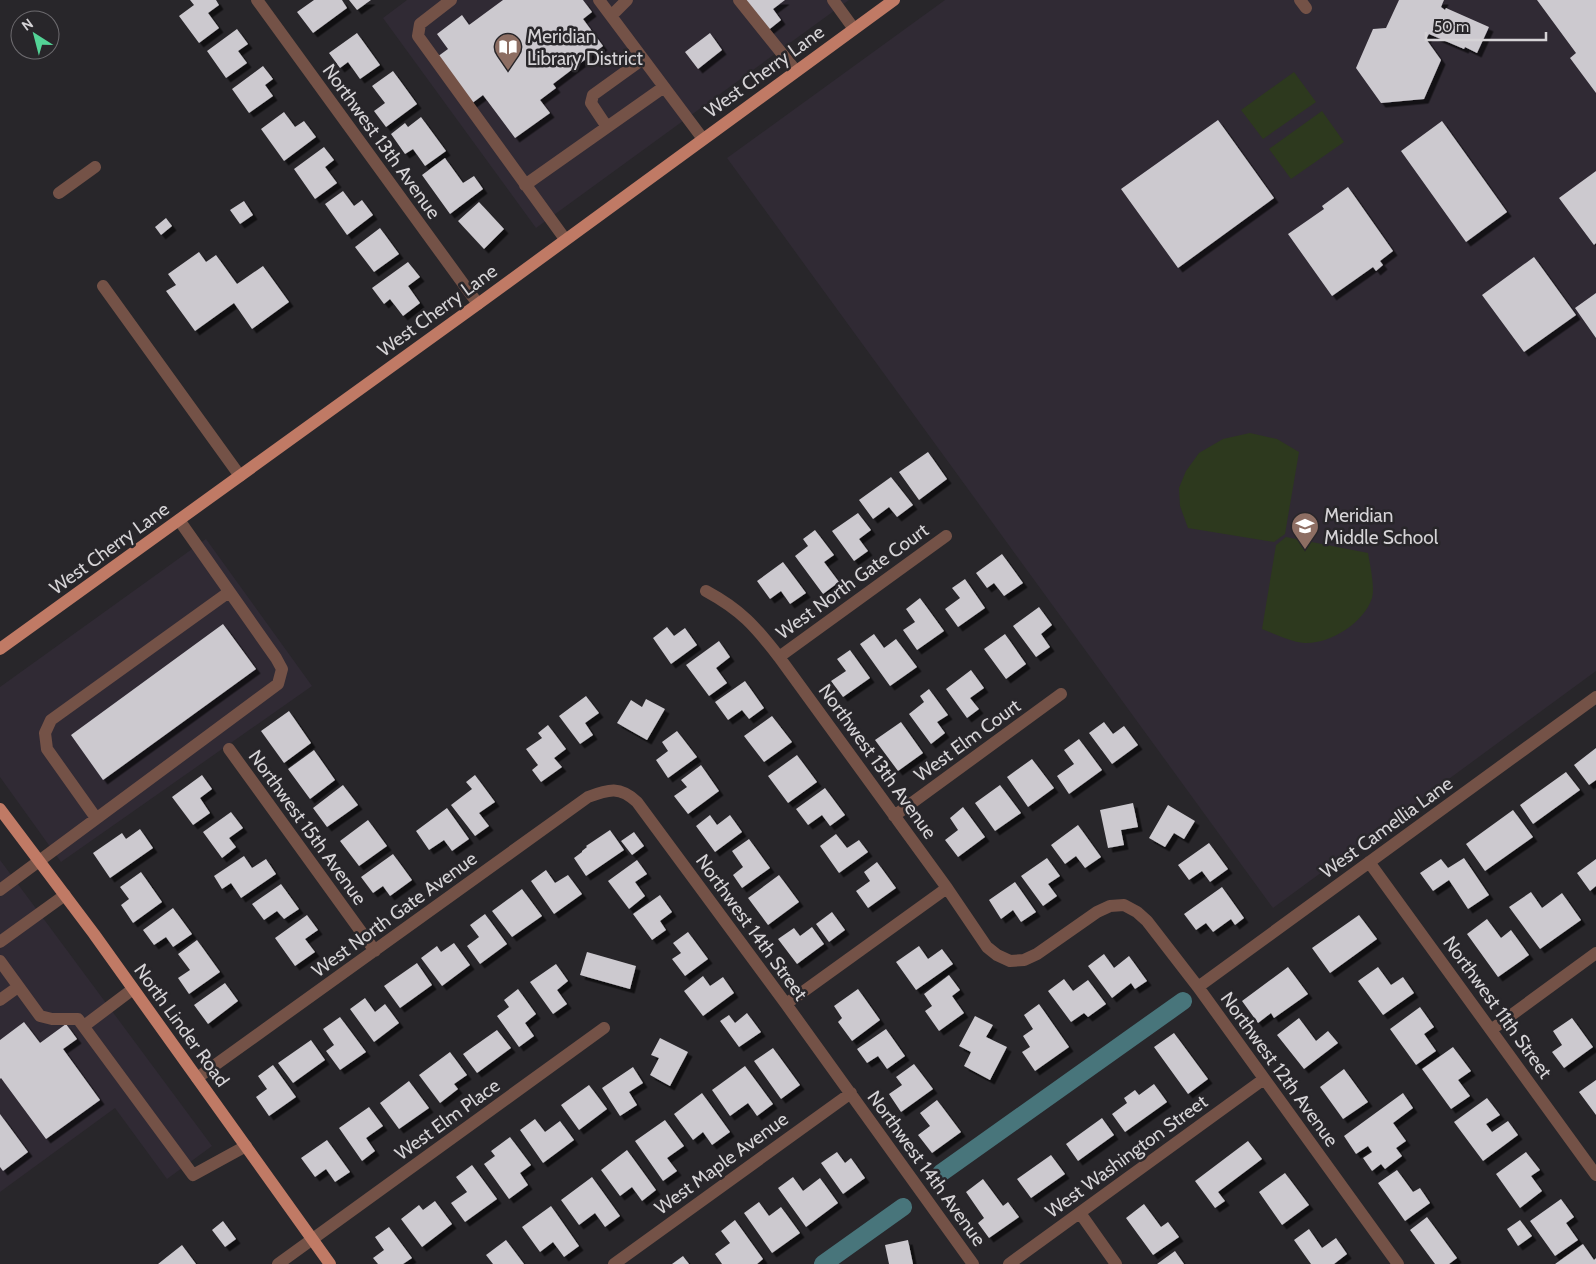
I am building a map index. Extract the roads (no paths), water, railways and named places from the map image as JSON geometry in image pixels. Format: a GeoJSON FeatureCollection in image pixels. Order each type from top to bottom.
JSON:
{"type":"FeatureCollection","features":[{"type":"Feature","properties":{"kind":"main road","name":"West Cherry Lane"},"geometry":{"type":"LineString","coordinates":[[0,649],[478,304],[894,0]]}},
{"type":"Feature","properties":{"kind":"main road","name":"North Linder Road"},"geometry":{"type":"LineString","coordinates":[[0,810],[65,895],[330,1264]]}},
{"type":"Feature","properties":{"kind":"street","name":"Northwest 13th Avenue"},"geometry":{"type":"LineString","coordinates":[[257,0],[478,304]]}},
{"type":"Feature","properties":{"kind":"street"},"geometry":{"type":"LineString","coordinates":[[451,0],[420,24],[418,36],[565,239]]}},
{"type":"Feature","properties":{"kind":"street"},"geometry":{"type":"LineString","coordinates":[[599,0],[703,139]]}},
{"type":"Feature","properties":{"kind":"street"},"geometry":{"type":"LineString","coordinates":[[611,16],[627,0]]}},
{"type":"Feature","properties":{"kind":"street"},"geometry":{"type":"LineString","coordinates":[[739,0],[796,71]]}},
{"type":"Feature","properties":{"kind":"street"},"geometry":{"type":"LineString","coordinates":[[833,0],[854,29]]}},
{"type":"Feature","properties":{"kind":"street"},"geometry":{"type":"LineString","coordinates":[[607,127],[591,103],[593,95],[643,59]]}},
{"type":"Feature","properties":{"kind":"street"},"geometry":{"type":"LineString","coordinates":[[525,185],[664,87]]}},
{"type":"Feature","properties":{"kind":"street"},"geometry":{"type":"LineString","coordinates":[[59,193],[94,167]]}},
{"type":"Feature","properties":{"kind":"street"},"geometry":{"type":"LineString","coordinates":[[102,286],[240,476]]}},
{"type":"Feature","properties":{"kind":"street"},"geometry":{"type":"LineString","coordinates":[[0,890],[278,684],[282,669],[179,520]]}},
{"type":"Feature","properties":{"kind":"street","name":"West North Gate Court"},"geometry":{"type":"LineString","coordinates":[[779,657],[946,536]]}},
{"type":"Feature","properties":{"kind":"street","name":"Northwest 13th Avenue"},"geometry":{"type":"LineString","coordinates":[[706,591],[728,602],[755,626],[947,888],[987,947],[997,955],[1010,961],[1024,960],[1037,954],[1097,912],[1110,906],[1124,905]]}},
{"type":"Feature","properties":{"kind":"street"},"geometry":{"type":"LineString","coordinates":[[96,818],[47,749],[45,733],[51,720],[229,592]]}},
{"type":"Feature","properties":{"kind":"street","name":"West Elm Court"},"geometry":{"type":"LineString","coordinates":[[894,816],[1061,694]]}},
{"type":"Feature","properties":{"kind":"street","name":"West Camellia Lane"},"geometry":{"type":"LineString","coordinates":[[1198,986],[1596,697]]}},
{"type":"Feature","properties":{"kind":"street","name":"Northwest 15th Avenue"},"geometry":{"type":"LineString","coordinates":[[229,748],[375,951]]}},
{"type":"Feature","properties":{"kind":"street","name":"West North Gate Avenue"},"geometry":{"type":"LineString","coordinates":[[197,1078],[588,797],[603,791],[617,790]]}},
{"type":"Feature","properties":{"kind":"street","name":"Northwest 14th Street"},"geometry":{"type":"LineString","coordinates":[[617,790],[628,794],[637,802],[851,1093]]}},
{"type":"Feature","properties":{"kind":"street","name":"Northwest 11th Street"},"geometry":{"type":"LineString","coordinates":[[1369,862],[1596,1175]]}},
{"type":"Feature","properties":{"kind":"street"},"geometry":{"type":"LineString","coordinates":[[786,1004],[947,888]]}},
{"type":"Feature","properties":{"kind":"street"},"geometry":{"type":"LineString","coordinates":[[0,942],[65,895]]}},
{"type":"Feature","properties":{"kind":"street","name":"Northwest 12th Avenue"},"geometry":{"type":"LineString","coordinates":[[1124,905],[1137,912],[1147,921],[1198,986],[1398,1264]]}},
{"type":"Feature","properties":{"kind":"street"},"geometry":{"type":"LineString","coordinates":[[1491,1030],[1596,953]]}},
{"type":"Feature","properties":{"kind":"street"},"geometry":{"type":"LineString","coordinates":[[0,962],[40,1016],[52,1019],[78,1020],[84,1026],[193,1175],[246,1146]]}},
{"type":"Feature","properties":{"kind":"street"},"geometry":{"type":"LineString","coordinates":[[0,1000],[18,987]]}},
{"type":"Feature","properties":{"kind":"street"},"geometry":{"type":"LineString","coordinates":[[84,1026],[133,989]]}},
{"type":"Feature","properties":{"kind":"street","name":"West Elm Place"},"geometry":{"type":"LineString","coordinates":[[278,1264],[604,1028]]}},
{"type":"Feature","properties":{"kind":"street","name":"West Washington Street"},"geometry":{"type":"LineString","coordinates":[[1010,1264],[1264,1079]]}},
{"type":"Feature","properties":{"kind":"street","name":"West Maple Avenue"},"geometry":{"type":"LineString","coordinates":[[614,1264],[851,1093]]}},
{"type":"Feature","properties":{"kind":"street","name":"Northwest 14th Avenue"},"geometry":{"type":"LineString","coordinates":[[851,1093],[974,1264]]}},
{"type":"Feature","properties":{"kind":"street"},"geometry":{"type":"LineString","coordinates":[[1080,1213],[1116,1264]]}},
{"type":"Feature","properties":{"kind":"waterway"},"geometry":{"type":"LineString","coordinates":[[941,1173],[1183,1001]]}},
{"type":"Feature","properties":{"kind":"waterway"},"geometry":{"type":"LineString","coordinates":[[823,1264],[903,1207]]}},
{"type":"Feature","properties":{"kind":"place","name":"Meridian Library District"},"geometry":{"type":"Point","coordinates":[508,71]}},
{"type":"Feature","properties":{"kind":"place","name":"Meridian Middle School"},"geometry":{"type":"Point","coordinates":[1305,550]}}]}
